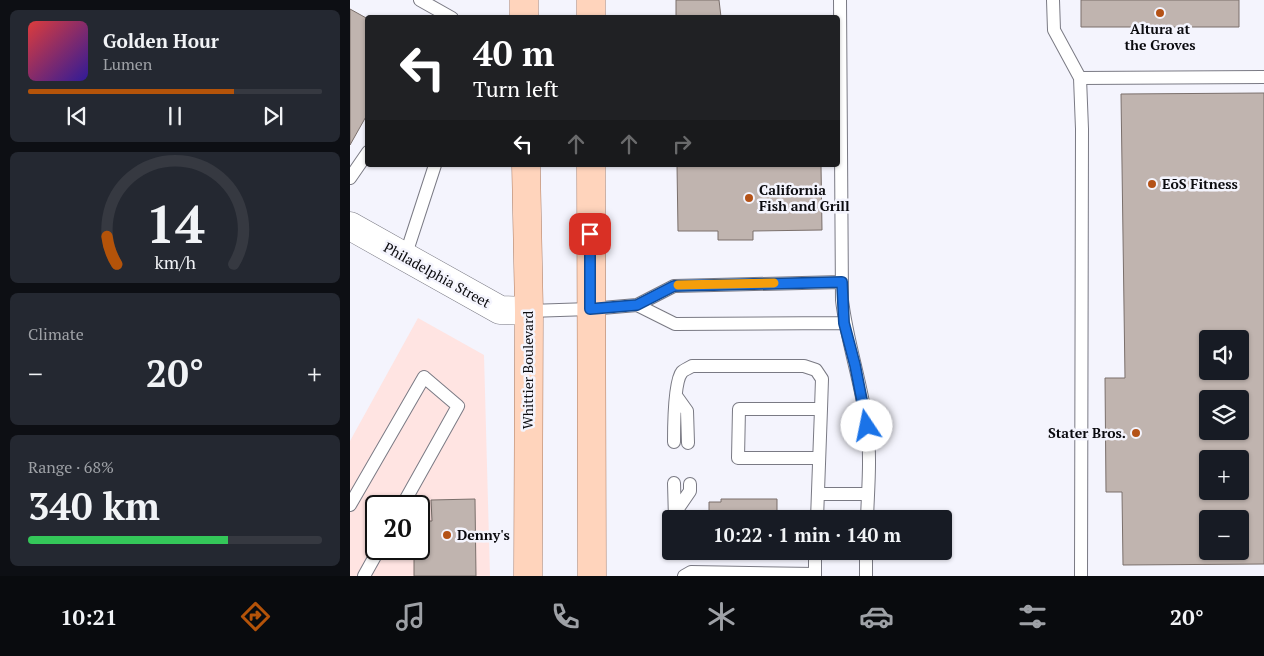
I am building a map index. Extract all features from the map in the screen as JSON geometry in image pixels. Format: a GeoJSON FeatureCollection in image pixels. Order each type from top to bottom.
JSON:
{"type":"FeatureCollection","features":[{"type":"Feature","properties":{"kind":"main road"},"geometry":{"type":"LineString","coordinates":[[524,0],[524,15]]}},
{"type":"Feature","properties":{"kind":"main road"},"geometry":{"type":"LineString","coordinates":[[591,0],[591,15]]}},
{"type":"Feature","properties":{"kind":"main road","name":"Whittier Boulevard"},"geometry":{"type":"LineString","coordinates":[[526,167],[528,576]]}},
{"type":"Feature","properties":{"kind":"main road"},"geometry":{"type":"LineString","coordinates":[[591,167],[592,576]]}},
{"type":"Feature","properties":{"kind":"street","name":"Philadelphia Street"},"geometry":{"type":"LineString","coordinates":[[350,226],[500,310],[528,311]]}},
{"type":"Feature","properties":{"kind":"lane"},"geometry":{"type":"LineString","coordinates":[[420,0],[447,15]]}},
{"type":"Feature","properties":{"kind":"lane"},"geometry":{"type":"LineString","coordinates":[[840,0],[840,15]]}},
{"type":"Feature","properties":{"kind":"lane"},"geometry":{"type":"LineString","coordinates":[[1053,0],[1054,30],[1080,78],[1082,129],[1081,576]]}},
{"type":"Feature","properties":{"kind":"lane"},"geometry":{"type":"LineString","coordinates":[[1080,78],[1264,77]]}},
{"type":"Feature","properties":{"kind":"lane"},"geometry":{"type":"LineString","coordinates":[[350,178],[365,156]]}},
{"type":"Feature","properties":{"kind":"lane"},"geometry":{"type":"LineString","coordinates":[[840,163],[844,323],[855,365],[867,426],[870,454],[867,510]]}},
{"type":"Feature","properties":{"kind":"lane"},"geometry":{"type":"LineString","coordinates":[[404,257],[435,167]]}},
{"type":"Feature","properties":{"kind":"lane"},"geometry":{"type":"LineString","coordinates":[[528,311],[637,305],[674,286],[842,282]]}},
{"type":"Feature","properties":{"kind":"lane"},"geometry":{"type":"LineString","coordinates":[[637,305],[675,324],[844,323]]}},
{"type":"Feature","properties":{"kind":"lane"},"geometry":{"type":"LineString","coordinates":[[674,442],[673,412],[677,397],[677,386],[681,373],[692,366],[804,366],[816,370],[822,378],[817,510]]}},
{"type":"Feature","properties":{"kind":"lane"},"geometry":{"type":"LineString","coordinates":[[350,505],[424,377],[458,406],[408,495]]}},
{"type":"Feature","properties":{"kind":"lane"},"geometry":{"type":"LineString","coordinates":[[677,397],[687,411],[688,443]]}},
{"type":"Feature","properties":{"kind":"lane"},"geometry":{"type":"LineString","coordinates":[[819,458],[738,458],[739,409],[820,409]]}},
{"type":"Feature","properties":{"kind":"lane"},"geometry":{"type":"LineString","coordinates":[[674,483],[675,510]]}},
{"type":"Feature","properties":{"kind":"lane"},"geometry":{"type":"LineString","coordinates":[[679,510],[690,491],[690,484]]}},
{"type":"Feature","properties":{"kind":"lane"},"geometry":{"type":"LineString","coordinates":[[818,494],[868,494]]}},
{"type":"Feature","properties":{"kind":"lane"},"geometry":{"type":"LineString","coordinates":[[364,576],[373,560]]}},
{"type":"Feature","properties":{"kind":"lane"},"geometry":{"type":"LineString","coordinates":[[684,576],[691,572],[815,575],[815,560]]}},
{"type":"Feature","properties":{"kind":"lane"},"geometry":{"type":"LineString","coordinates":[[866,560],[866,576]]}},
{"type":"Feature","properties":{"kind":"shaded area"},"geometry":{"type":"Polygon","coordinates":[[[418,318],[484,355],[490,576],[350,576],[350,441],[418,318]]]}},
{"type":"Feature","properties":{"kind":"building"},"geometry":{"type":"Polygon","coordinates":[[[676,0],[719,0],[721,15],[676,15],[676,0]]]}},
{"type":"Feature","properties":{"kind":"building","name":"Altura at the Groves"},"geometry":{"type":"Polygon","coordinates":[[[1081,0],[1239,0],[1239,27],[1081,27],[1081,0]]]}},
{"type":"Feature","properties":{"kind":"building"},"geometry":{"type":"Polygon","coordinates":[[[350,9],[365,17],[365,118],[350,145],[350,9]]]}},
{"type":"Feature","properties":{"kind":"building"},"geometry":{"type":"Polygon","coordinates":[[[1264,93],[1264,564],[1123,565],[1122,492],[1106,492],[1105,378],[1125,378],[1121,94],[1264,93]]]}},
{"type":"Feature","properties":{"kind":"building","name":"California Fish and Grill"},"geometry":{"type":"Polygon","coordinates":[[[677,167],[821,167],[822,230],[753,231],[753,240],[718,240],[718,231],[678,231],[677,167]]]}},
{"type":"Feature","properties":{"kind":"building","name":"Denny's"},"geometry":{"type":"Polygon","coordinates":[[[475,499],[476,576],[414,576],[414,560],[430,560],[431,500],[475,499]]]}},
{"type":"Feature","properties":{"kind":"building"},"geometry":{"type":"Polygon","coordinates":[[[721,499],[777,499],[777,510],[709,510],[709,502],[721,502],[721,499]]]}},
{"type":"Feature","properties":{"kind":"slow traffic"},"geometry":{"type":"LineString","coordinates":[[678,285],[774,283]]}},
{"type":"Feature","properties":{"kind":"place","name":"Altura at the Groves"},"geometry":{"type":"Point","coordinates":[1160,13]}},
{"type":"Feature","properties":{"kind":"place","name":"EōS Fitness"},"geometry":{"type":"Point","coordinates":[1152,184]}},
{"type":"Feature","properties":{"kind":"place","name":"California Fish and Grill"},"geometry":{"type":"Point","coordinates":[749,198]}},
{"type":"Feature","properties":{"kind":"place","name":"Stater Bros."},"geometry":{"type":"Point","coordinates":[1136,433]}},
{"type":"Feature","properties":{"kind":"place","name":"Denny's"},"geometry":{"type":"Point","coordinates":[447,535]}},
{"type":"Feature","properties":{"kind":"route"},"geometry":{"type":"LineString","coordinates":[[590,234],[590,309],[637,305],[674,286],[842,282],[844,323],[855,365],[867,426]]}}]}
